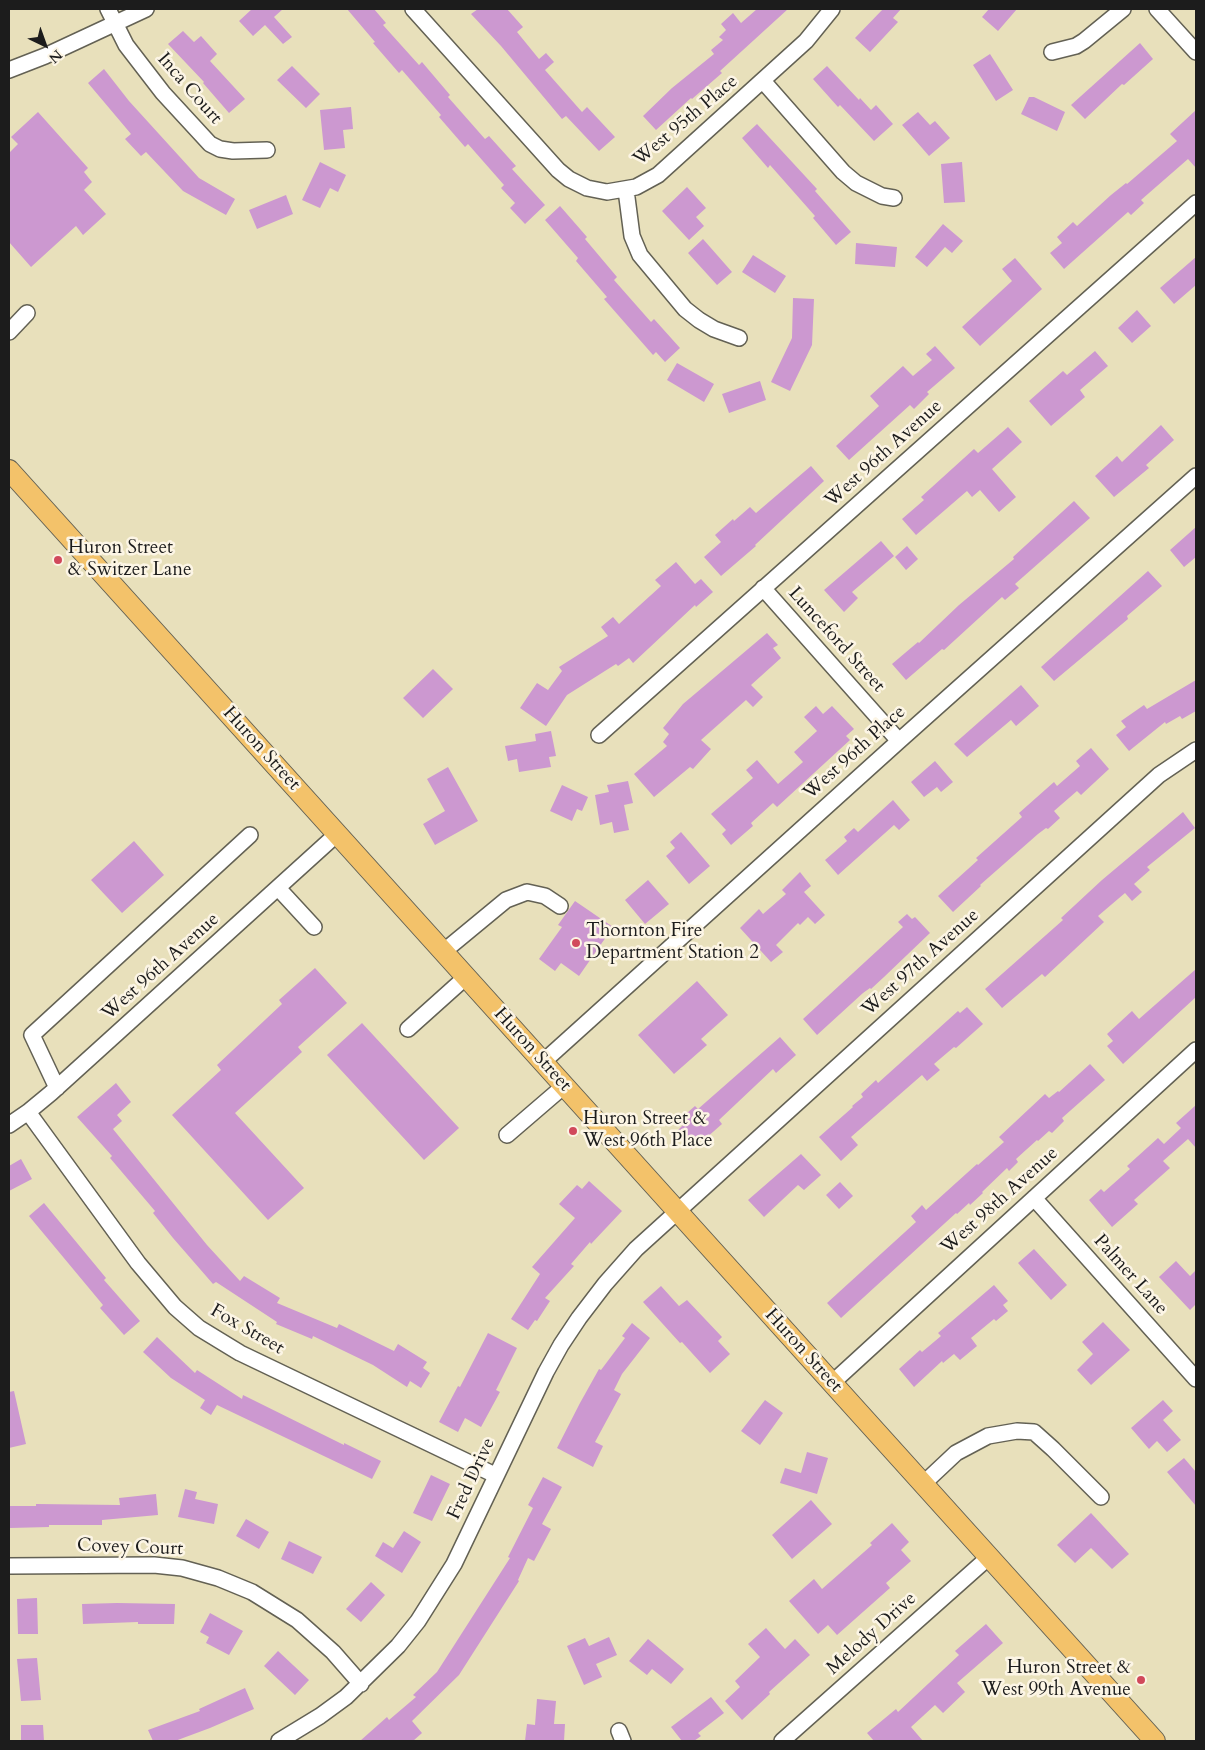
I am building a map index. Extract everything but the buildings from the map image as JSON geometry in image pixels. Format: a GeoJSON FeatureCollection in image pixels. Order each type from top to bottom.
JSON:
{"type":"FeatureCollection","features":[{"type":"Feature","properties":{"kind":"main road","name":"Huron Street"},"geometry":{"type":"LineString","coordinates":[[10,474],[444,952],[1155,1741]]}},
{"type":"Feature","properties":{"kind":"street","name":"Inca Court"},"geometry":{"type":"LineString","coordinates":[[108,9],[126,45],[163,93],[210,144],[220,149],[233,151],[267,150]]}},
{"type":"Feature","properties":{"kind":"street"},"geometry":{"type":"LineString","coordinates":[[9,70],[45,56],[146,9]]}},
{"type":"Feature","properties":{"kind":"street","name":"West 95th Place"},"geometry":{"type":"LineString","coordinates":[[413,9],[558,170],[569,179],[595,190],[608,192],[626,190],[647,182],[658,175],[806,41],[832,9]]}},
{"type":"Feature","properties":{"kind":"street"},"geometry":{"type":"LineString","coordinates":[[1052,52],[1070,48],[1084,41],[1123,9]]}},
{"type":"Feature","properties":{"kind":"street"},"geometry":{"type":"LineString","coordinates":[[1157,9],[1196,52]]}},
{"type":"Feature","properties":{"kind":"street"},"geometry":{"type":"LineString","coordinates":[[762,81],[843,172],[856,183],[882,196],[894,198]]}},
{"type":"Feature","properties":{"kind":"street"},"geometry":{"type":"LineString","coordinates":[[626,190],[632,236],[640,255],[684,308],[714,329],[739,338]]}},
{"type":"Feature","properties":{"kind":"street","name":"West 96th Avenue"},"geometry":{"type":"LineString","coordinates":[[599,735],[1196,203]]}},
{"type":"Feature","properties":{"kind":"street"},"geometry":{"type":"LineString","coordinates":[[9,332],[27,313]]}},
{"type":"Feature","properties":{"kind":"street","name":"West 96th Place"},"geometry":{"type":"LineString","coordinates":[[543,1062],[1196,476]]}},
{"type":"Feature","properties":{"kind":"street","name":"Lunceford Street"},"geometry":{"type":"LineString","coordinates":[[763,588],[899,741]]}},
{"type":"Feature","properties":{"kind":"street","name":"West 97th Avenue"},"geometry":{"type":"LineString","coordinates":[[678,1212],[1159,775],[1196,750]]}},
{"type":"Feature","properties":{"kind":"street","name":"West 96th Avenue"},"geometry":{"type":"LineString","coordinates":[[9,1125],[57,1088],[337,834]]}},
{"type":"Feature","properties":{"kind":"street"},"geometry":{"type":"LineString","coordinates":[[57,1088],[32,1035],[250,835]]}},
{"type":"Feature","properties":{"kind":"street"},"geometry":{"type":"LineString","coordinates":[[278,888],[314,926]]}},
{"type":"Feature","properties":{"kind":"street"},"geometry":{"type":"LineString","coordinates":[[444,952],[506,900],[527,892],[545,896],[560,906]]}},
{"type":"Feature","properties":{"kind":"street"},"geometry":{"type":"LineString","coordinates":[[408,1029],[466,977]]}},
{"type":"Feature","properties":{"kind":"street","name":"West 98th Avenue"},"geometry":{"type":"LineString","coordinates":[[832,1383],[1196,1050]]}},
{"type":"Feature","properties":{"kind":"street"},"geometry":{"type":"LineString","coordinates":[[506,1135],[564,1086]]}},
{"type":"Feature","properties":{"kind":"street","name":"Fox Street"},"geometry":{"type":"LineString","coordinates":[[28,1112],[138,1263],[175,1307],[199,1328],[240,1353],[496,1475]]}},
{"type":"Feature","properties":{"kind":"street","name":"Palmer Lane"},"geometry":{"type":"LineString","coordinates":[[1034,1198],[1196,1379]]}},
{"type":"Feature","properties":{"kind":"street","name":"Fred Drive"},"geometry":{"type":"LineString","coordinates":[[279,1741],[320,1716],[360,1684],[398,1646],[418,1621],[454,1564],[546,1372],[579,1318],[636,1249],[678,1212]]}},
{"type":"Feature","properties":{"kind":"street"},"geometry":{"type":"LineString","coordinates":[[923,1484],[956,1453],[988,1436],[1017,1431],[1034,1432],[1101,1498]]}},
{"type":"Feature","properties":{"kind":"street","name":"Melody Drive"},"geometry":{"type":"LineString","coordinates":[[782,1741],[989,1556]]}},
{"type":"Feature","properties":{"kind":"street","name":"Covey Court"},"geometry":{"type":"LineString","coordinates":[[9,1566],[154,1565],[182,1568],[218,1578],[252,1592],[297,1620],[333,1652],[360,1684]]}},
{"type":"Feature","properties":{"kind":"place","name":"Huron Street & Switzer Lane"},"geometry":{"type":"Point","coordinates":[58,560]}},
{"type":"Feature","properties":{"kind":"place","name":"Thornton Fire Department Station 2"},"geometry":{"type":"Point","coordinates":[576,943]}},
{"type":"Feature","properties":{"kind":"place","name":"Huron Street & West 96th Place"},"geometry":{"type":"Point","coordinates":[573,1131]}},
{"type":"Feature","properties":{"kind":"place","name":"Huron Street & West 99th Avenue"},"geometry":{"type":"Point","coordinates":[1141,1680]}}]}
